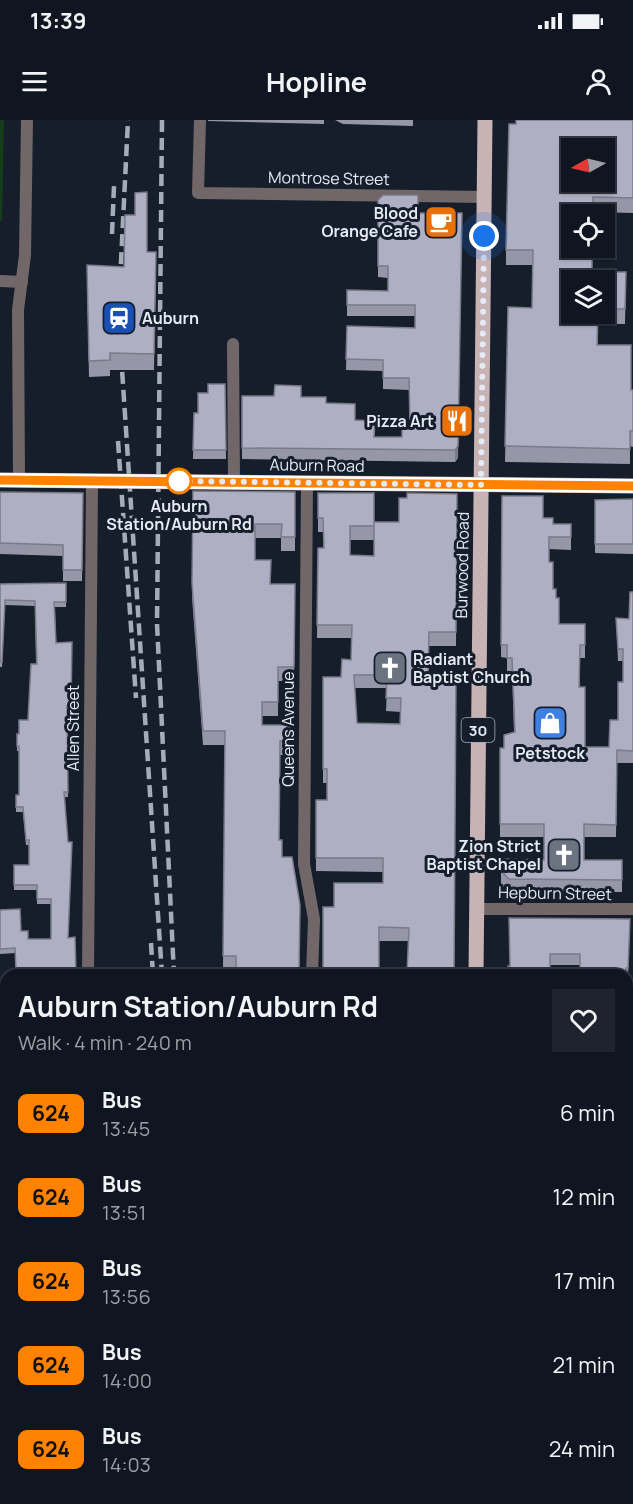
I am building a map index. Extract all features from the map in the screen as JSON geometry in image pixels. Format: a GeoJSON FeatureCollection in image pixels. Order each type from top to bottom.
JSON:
{"type":"FeatureCollection","features":[{"type":"Feature","properties":{"kind":"main road","name":"Burwood Road"},"geometry":{"type":"LineString","coordinates":[[476,969],[485,120]]}},
{"type":"Feature","properties":{"kind":"main road","name":"Auburn Road"},"geometry":{"type":"LineString","coordinates":[[0,480],[633,486]]}},
{"type":"Feature","properties":{"kind":"street"},"geometry":{"type":"LineString","coordinates":[[19,480],[16,423],[18,310],[26,243],[27,120]]}},
{"type":"Feature","properties":{"kind":"street","name":"Montrose Street"},"geometry":{"type":"LineString","coordinates":[[200,120],[198,193],[484,197]]}},
{"type":"Feature","properties":{"kind":"street"},"geometry":{"type":"LineString","coordinates":[[0,281],[21,282]]}},
{"type":"Feature","properties":{"kind":"street"},"geometry":{"type":"LineString","coordinates":[[233,344],[234,482]]}},
{"type":"Feature","properties":{"kind":"street","name":"Allen Street"},"geometry":{"type":"LineString","coordinates":[[88,969],[92,481]]}},
{"type":"Feature","properties":{"kind":"street","name":"Queens Avenue"},"geometry":{"type":"LineString","coordinates":[[307,483],[304,864],[314,919],[312,969]]}},
{"type":"Feature","properties":{"kind":"street","name":"Hepburn Street"},"geometry":{"type":"LineString","coordinates":[[477,909],[633,909]]}},
{"type":"Feature","properties":{"kind":"green space"},"geometry":{"type":"Polygon","coordinates":[[[0,120],[4,120],[2,221],[0,221],[0,120]]]}},
{"type":"Feature","properties":{"kind":"building"},"geometry":{"type":"Polygon","coordinates":[[[516,120],[633,120],[633,198],[593,197],[593,204],[561,204],[561,258],[592,258],[592,270],[561,270],[561,324],[598,324],[597,345],[631,345],[633,431],[630,431],[630,449],[505,446],[508,307],[532,308],[533,250],[506,250],[509,124],[516,124],[516,120]]]}},
{"type":"Feature","properties":{"kind":"building"},"geometry":{"type":"Polygon","coordinates":[[[147,192],[147,252],[156,252],[154,354],[110,353],[110,360],[89,361],[87,265],[124,267],[125,215],[135,215],[135,193],[147,192]]]}},
{"type":"Feature","properties":{"kind":"building"},"geometry":{"type":"Polygon","coordinates":[[[383,195],[418,195],[418,213],[462,213],[458,446],[455,450],[242,448],[242,396],[274,396],[275,385],[301,386],[301,397],[326,397],[326,403],[355,404],[355,420],[375,421],[374,437],[402,437],[402,426],[410,426],[409,378],[383,378],[383,360],[346,359],[347,326],[415,328],[415,305],[347,305],[347,290],[388,291],[388,266],[378,266],[378,200],[383,195]]]}},
{"type":"Feature","properties":{"kind":"building"},"geometry":{"type":"Polygon","coordinates":[[[615,272],[626,272],[625,309],[615,309],[615,272]]]}},
{"type":"Feature","properties":{"kind":"building"},"geometry":{"type":"Polygon","coordinates":[[[208,384],[225,384],[226,450],[193,450],[194,413],[198,413],[198,393],[208,393],[208,384]]]}},
{"type":"Feature","properties":{"kind":"building"},"geometry":{"type":"Polygon","coordinates":[[[193,491],[295,492],[295,537],[281,537],[282,524],[255,524],[255,560],[271,560],[270,584],[295,584],[294,667],[278,667],[278,702],[262,702],[262,725],[294,725],[293,741],[280,741],[279,840],[282,840],[282,857],[292,857],[300,905],[299,969],[236,969],[236,956],[223,956],[225,731],[203,731],[192,583],[193,491]]]}},
{"type":"Feature","properties":{"kind":"building"},"geometry":{"type":"Polygon","coordinates":[[[0,492],[83,493],[82,570],[63,570],[63,545],[0,543],[0,492]]]}},
{"type":"Feature","properties":{"kind":"building"},"geometry":{"type":"Polygon","coordinates":[[[318,493],[374,493],[374,522],[399,522],[399,498],[407,498],[407,493],[457,494],[456,632],[429,632],[428,678],[456,678],[454,969],[407,969],[409,928],[379,927],[379,969],[323,969],[323,907],[334,907],[334,883],[383,883],[383,858],[316,858],[316,800],[327,800],[327,769],[323,769],[323,677],[341,677],[342,659],[351,660],[352,625],[317,625],[318,548],[324,548],[323,518],[318,518],[318,493]],[[350,526],[350,555],[374,556],[374,526],[350,526]],[[354,675],[357,723],[400,724],[401,698],[386,698],[387,675],[354,675]]]}},
{"type":"Feature","properties":{"kind":"building"},"geometry":{"type":"Polygon","coordinates":[[[502,496],[543,496],[543,518],[553,518],[553,524],[571,524],[571,537],[549,537],[549,562],[553,562],[553,589],[556,589],[556,598],[559,598],[559,624],[585,624],[585,645],[580,645],[579,687],[585,687],[585,747],[609,747],[610,720],[618,720],[618,682],[623,682],[623,649],[618,649],[616,618],[629,619],[630,592],[633,592],[633,751],[617,750],[616,825],[584,824],[584,860],[622,860],[622,880],[509,879],[501,871],[504,868],[504,859],[544,860],[544,824],[500,824],[500,748],[504,748],[504,735],[515,732],[512,658],[507,658],[507,645],[501,645],[502,496]]]}},
{"type":"Feature","properties":{"kind":"building"},"geometry":{"type":"Polygon","coordinates":[[[633,499],[633,544],[595,544],[595,500],[633,499]]]}},
{"type":"Feature","properties":{"kind":"building"},"geometry":{"type":"Polygon","coordinates":[[[66,583],[66,602],[54,602],[56,643],[72,642],[71,706],[67,706],[68,792],[64,792],[68,842],[72,842],[68,938],[75,937],[76,969],[16,969],[15,948],[0,949],[0,910],[20,909],[21,931],[28,931],[28,939],[51,939],[51,899],[37,899],[37,885],[14,885],[14,865],[29,865],[29,840],[26,840],[23,807],[16,807],[16,795],[19,795],[17,734],[19,734],[19,720],[28,720],[31,664],[37,664],[35,601],[5,600],[2,662],[0,662],[0,584],[66,583]]]}},
{"type":"Feature","properties":{"kind":"building"},"geometry":{"type":"Polygon","coordinates":[[[509,918],[630,919],[628,968],[626,969],[580,969],[580,954],[550,954],[550,969],[508,969],[510,966],[509,918]]]}},
{"type":"Feature","properties":{"kind":"railway"},"geometry":{"type":"LineString","coordinates":[[120,282],[128,120]]}},
{"type":"Feature","properties":{"kind":"railway"},"geometry":{"type":"LineString","coordinates":[[162,120],[157,624],[174,969]]}},
{"type":"Feature","properties":{"kind":"railway"},"geometry":{"type":"LineString","coordinates":[[112,234],[114,186]]}},
{"type":"Feature","properties":{"kind":"railway"},"geometry":{"type":"LineString","coordinates":[[121,354],[162,969]]}},
{"type":"Feature","properties":{"kind":"railway"},"geometry":{"type":"LineString","coordinates":[[118,441],[136,698]]}},
{"type":"Feature","properties":{"kind":"railway"},"geometry":{"type":"LineString","coordinates":[[151,943],[153,969]]}},
{"type":"Feature","properties":{"kind":"bus line","name":"624"},"geometry":{"type":"LineString","coordinates":[[0,480],[633,486]]}},
{"type":"Feature","properties":{"kind":"place","name":"Blood Orange Cafe"},"geometry":{"type":"Point","coordinates":[441,222]}},
{"type":"Feature","properties":{"kind":"place","name":"Auburn"},"geometry":{"type":"Point","coordinates":[119,318]}},
{"type":"Feature","properties":{"kind":"place","name":"Pizza Art"},"geometry":{"type":"Point","coordinates":[457,421]}},
{"type":"Feature","properties":{"kind":"place","name":"Auburn Station/Auburn Rd"},"geometry":{"type":"Point","coordinates":[179,481]}},
{"type":"Feature","properties":{"kind":"place","name":"Radiant Baptist Church"},"geometry":{"type":"Point","coordinates":[390,668]}},
{"type":"Feature","properties":{"kind":"place","name":"Petstock"},"geometry":{"type":"Point","coordinates":[550,723]}},
{"type":"Feature","properties":{"kind":"place","name":"Zion Strict Baptist Chapel"},"geometry":{"type":"Point","coordinates":[564,855]}},
{"type":"Feature","properties":{"kind":"route"},"geometry":{"type":"LineString","coordinates":[[179,481],[481,485],[484,236]]}}]}
